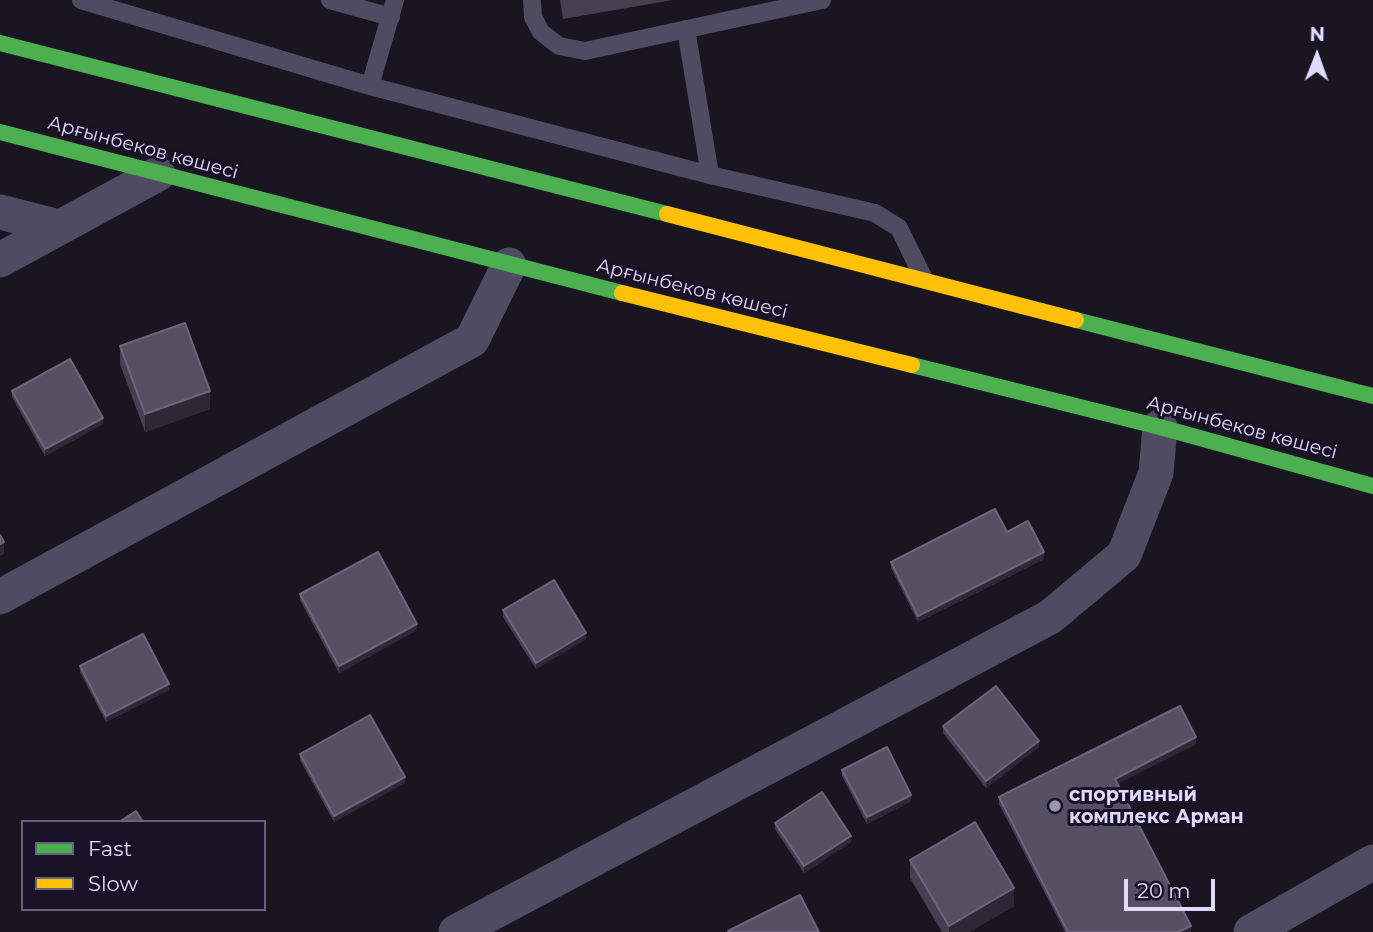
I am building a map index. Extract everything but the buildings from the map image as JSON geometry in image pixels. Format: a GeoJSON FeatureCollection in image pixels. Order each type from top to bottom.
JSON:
{"type":"FeatureCollection","features":[{"type":"Feature","properties":{"kind":"main road"},"geometry":{"type":"LineString","coordinates":[[0,43],[924,281],[1368,392]]}},
{"type":"Feature","properties":{"kind":"main road","name":"Арғынбеков көшесі"},"geometry":{"type":"LineString","coordinates":[[0,132],[509,265],[1160,427],[1373,486]]}},
{"type":"Feature","properties":{"kind":"street"},"geometry":{"type":"LineString","coordinates":[[0,260],[158,174]]}},
{"type":"Feature","properties":{"kind":"street"},"geometry":{"type":"LineString","coordinates":[[0,212],[59,227]]}},
{"type":"Feature","properties":{"kind":"street"},"geometry":{"type":"LineString","coordinates":[[0,597],[472,340],[509,265]]}},
{"type":"Feature","properties":{"kind":"street"},"geometry":{"type":"LineString","coordinates":[[456,932],[1050,617],[1124,555],[1156,473],[1160,427]]}},
{"type":"Feature","properties":{"kind":"street"},"geometry":{"type":"LineString","coordinates":[[1251,932],[1373,862]]}},
{"type":"Feature","properties":{"kind":"lane"},"geometry":{"type":"LineString","coordinates":[[81,0],[370,86],[710,175],[875,214],[899,228],[924,281]]}},
{"type":"Feature","properties":{"kind":"lane"},"geometry":{"type":"LineString","coordinates":[[330,0],[393,9],[370,86]]}},
{"type":"Feature","properties":{"kind":"lane"},"geometry":{"type":"LineString","coordinates":[[532,0],[533,17],[541,32],[559,46],[585,51],[822,0]]}},
{"type":"Feature","properties":{"kind":"lane"},"geometry":{"type":"LineString","coordinates":[[686,29],[710,175]]}},
{"type":"Feature","properties":{"kind":"traffic: fast"},"geometry":{"type":"LineString","coordinates":[[0,43],[667,214]]}},
{"type":"Feature","properties":{"kind":"traffic: fast"},"geometry":{"type":"LineString","coordinates":[[0,132],[622,293]]}},
{"type":"Feature","properties":{"kind":"traffic: fast"},"geometry":{"type":"LineString","coordinates":[[1076,320],[1373,396]]}},
{"type":"Feature","properties":{"kind":"traffic: fast"},"geometry":{"type":"LineString","coordinates":[[912,365],[1160,427],[1373,486]]}},
{"type":"Feature","properties":{"kind":"traffic: slow"},"geometry":{"type":"LineString","coordinates":[[667,214],[1076,320]]}},
{"type":"Feature","properties":{"kind":"traffic: slow"},"geometry":{"type":"LineString","coordinates":[[622,293],[912,365]]}},
{"type":"Feature","properties":{"kind":"place","name":"спортивный комплекс Арман"},"geometry":{"type":"Point","coordinates":[1055,806]}}]}
